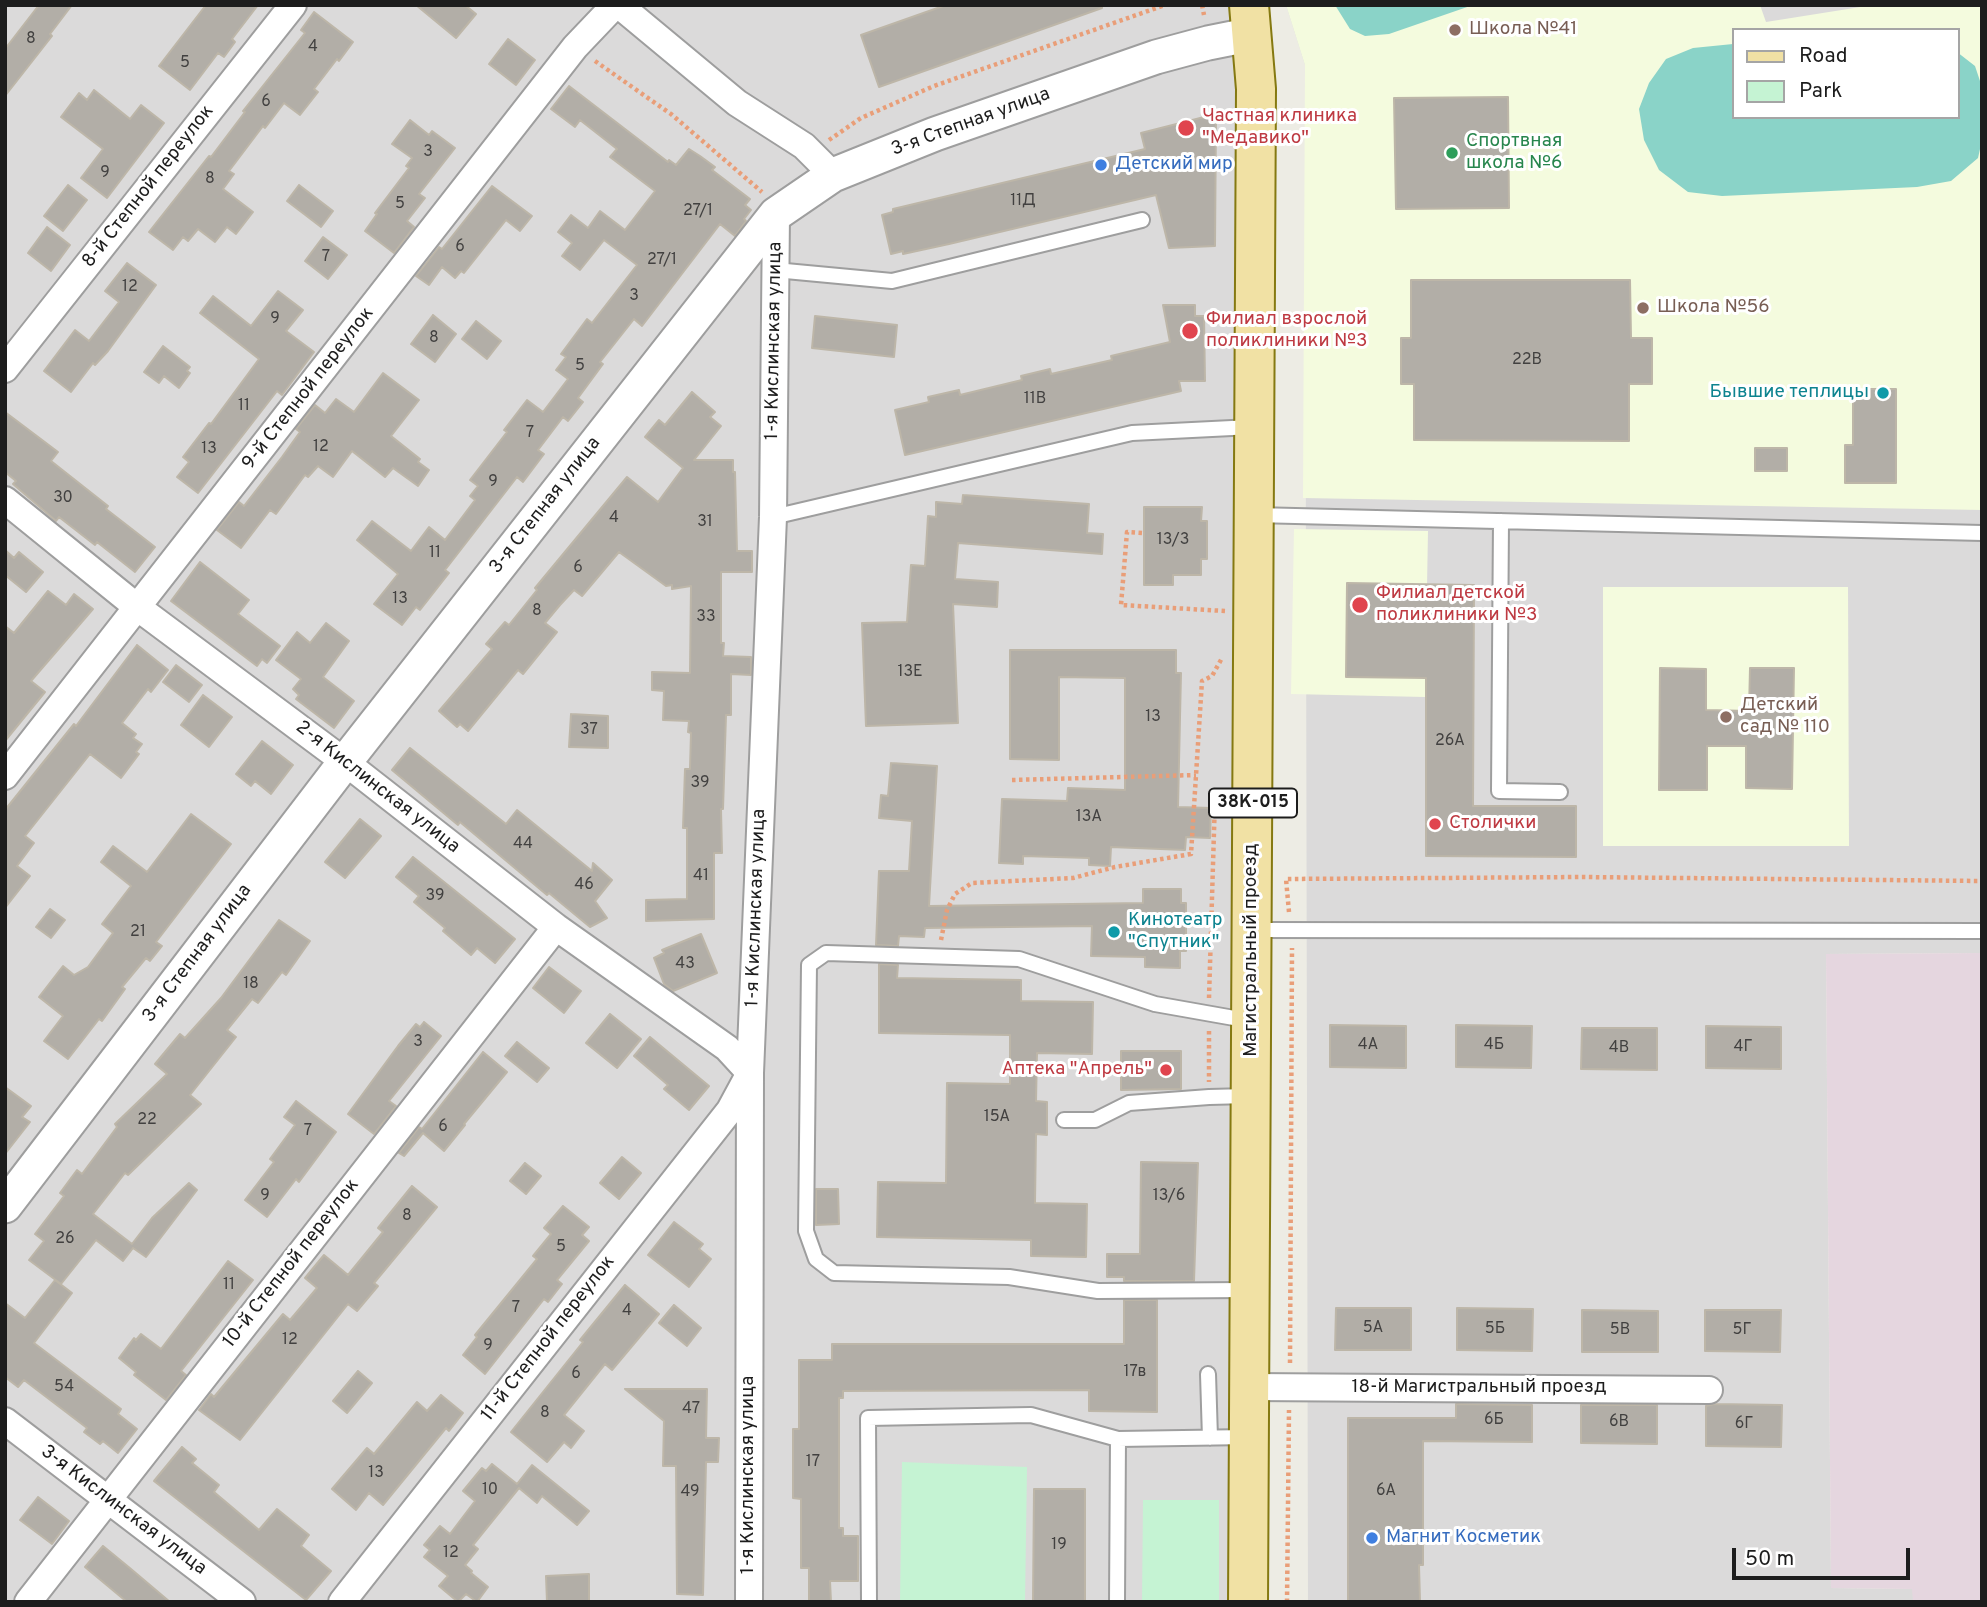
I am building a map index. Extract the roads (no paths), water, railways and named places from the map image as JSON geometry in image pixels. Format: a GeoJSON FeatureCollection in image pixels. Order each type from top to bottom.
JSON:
{"type":"FeatureCollection","features":[{"type":"Feature","properties":{"kind":"main road","name":"Магистральный проезд"},"geometry":{"type":"LineString","coordinates":[[1248,1602],[1256,89],[1251,19]]}},
{"type":"Feature","properties":{"kind":"street","name":"8-й Степной переулок"},"geometry":{"type":"LineString","coordinates":[[5,369],[293,5]]}},
{"type":"Feature","properties":{"kind":"street","name":"9-й Степной переулок"},"geometry":{"type":"LineString","coordinates":[[5,776],[575,47],[610,7]]}},
{"type":"Feature","properties":{"kind":"street"},"geometry":{"type":"LineString","coordinates":[[610,7],[737,103],[804,146],[822,164]]}},
{"type":"Feature","properties":{"kind":"street","name":"3-я Степная улица"},"geometry":{"type":"LineString","coordinates":[[5,1206],[772,206],[822,164],[935,134],[1156,57],[1208,43],[1251,19]]}},
{"type":"Feature","properties":{"kind":"street","name":"1-я Кислинская улица"},"geometry":{"type":"LineString","coordinates":[[749,1602],[750,1073],[773,517],[775,270],[772,206]]}},
{"type":"Feature","properties":{"kind":"street","name":"2-я Кислинская улица"},"geometry":{"type":"LineString","coordinates":[[5,500],[137,607],[345,762],[556,927],[727,1048],[750,1073]]}},
{"type":"Feature","properties":{"kind":"street","name":"10-й Степной переулок"},"geometry":{"type":"LineString","coordinates":[[29,1602],[556,927]]}},
{"type":"Feature","properties":{"kind":"street","name":"11-й Степной переулок"},"geometry":{"type":"LineString","coordinates":[[342,1602],[730,1110],[750,1073]]}},
{"type":"Feature","properties":{"kind":"street","name":"18-й Магистральный проезд"},"geometry":{"type":"LineString","coordinates":[[1250,1387],[1709,1390]]}},
{"type":"Feature","properties":{"kind":"street","name":"3-я Кислинская улица"},"geometry":{"type":"LineString","coordinates":[[5,1421],[242,1602]]}},
{"type":"Feature","properties":{"kind":"lane"},"geometry":{"type":"LineString","coordinates":[[775,270],[892,281],[1142,220]]}},
{"type":"Feature","properties":{"kind":"lane"},"geometry":{"type":"LineString","coordinates":[[773,517],[1132,433],[1254,427]]}},
{"type":"Feature","properties":{"kind":"lane"},"geometry":{"type":"LineString","coordinates":[[1253,515],[1982,533]]}},
{"type":"Feature","properties":{"kind":"lane"},"geometry":{"type":"LineString","coordinates":[[1501,521],[1499,791],[1560,792]]}},
{"type":"Feature","properties":{"kind":"lane"},"geometry":{"type":"LineString","coordinates":[[1252,930],[1982,931]]}},
{"type":"Feature","properties":{"kind":"lane"},"geometry":{"type":"LineString","coordinates":[[1250,1290],[1098,1291],[1009,1277],[834,1273],[816,1259],[806,1231],[809,965],[826,953],[1019,959],[1155,1004],[1252,1022]]}},
{"type":"Feature","properties":{"kind":"lane"},"geometry":{"type":"LineString","coordinates":[[1064,1120],[1095,1119],[1129,1103],[1252,1096]]}},
{"type":"Feature","properties":{"kind":"lane"},"geometry":{"type":"LineString","coordinates":[[1208,1374],[1210,1438]]}},
{"type":"Feature","properties":{"kind":"lane"},"geometry":{"type":"LineString","coordinates":[[869,1602],[868,1419],[1031,1415],[1118,1439],[1249,1437]]}},
{"type":"Feature","properties":{"kind":"lane"},"geometry":{"type":"LineString","coordinates":[[1116,1602],[1118,1439]]}},
{"type":"Feature","properties":{"kind":"place","name":"Школа №41"},"geometry":{"type":"Point","coordinates":[1455,30]}},
{"type":"Feature","properties":{"kind":"place","name":"Частная клиника \"Медавико\""},"geometry":{"type":"Point","coordinates":[1186,128]}},
{"type":"Feature","properties":{"kind":"place","name":"Спортвная школа №6"},"geometry":{"type":"Point","coordinates":[1452,153]}},
{"type":"Feature","properties":{"kind":"place","name":"Детский мир"},"geometry":{"type":"Point","coordinates":[1101,165]}},
{"type":"Feature","properties":{"kind":"place","name":"Школа №56"},"geometry":{"type":"Point","coordinates":[1643,308]}},
{"type":"Feature","properties":{"kind":"place","name":"Филиал взрослой поликлиники №3"},"geometry":{"type":"Point","coordinates":[1190,331]}},
{"type":"Feature","properties":{"kind":"place","name":"Бывшие теплицы"},"geometry":{"type":"Point","coordinates":[1883,393]}},
{"type":"Feature","properties":{"kind":"place","name":"Филиал детской поликлиники №3"},"geometry":{"type":"Point","coordinates":[1360,605]}},
{"type":"Feature","properties":{"kind":"place","name":"Детский сад № 110"},"geometry":{"type":"Point","coordinates":[1726,717]}},
{"type":"Feature","properties":{"kind":"place","name":"Столички"},"geometry":{"type":"Point","coordinates":[1435,824]}},
{"type":"Feature","properties":{"kind":"place","name":"Кинотеатр \"Спутник\""},"geometry":{"type":"Point","coordinates":[1114,932]}},
{"type":"Feature","properties":{"kind":"place","name":"Аптека \"Апрель\""},"geometry":{"type":"Point","coordinates":[1166,1070]}},
{"type":"Feature","properties":{"kind":"place","name":"Магнит Косметик"},"geometry":{"type":"Point","coordinates":[1372,1538]}}]}
